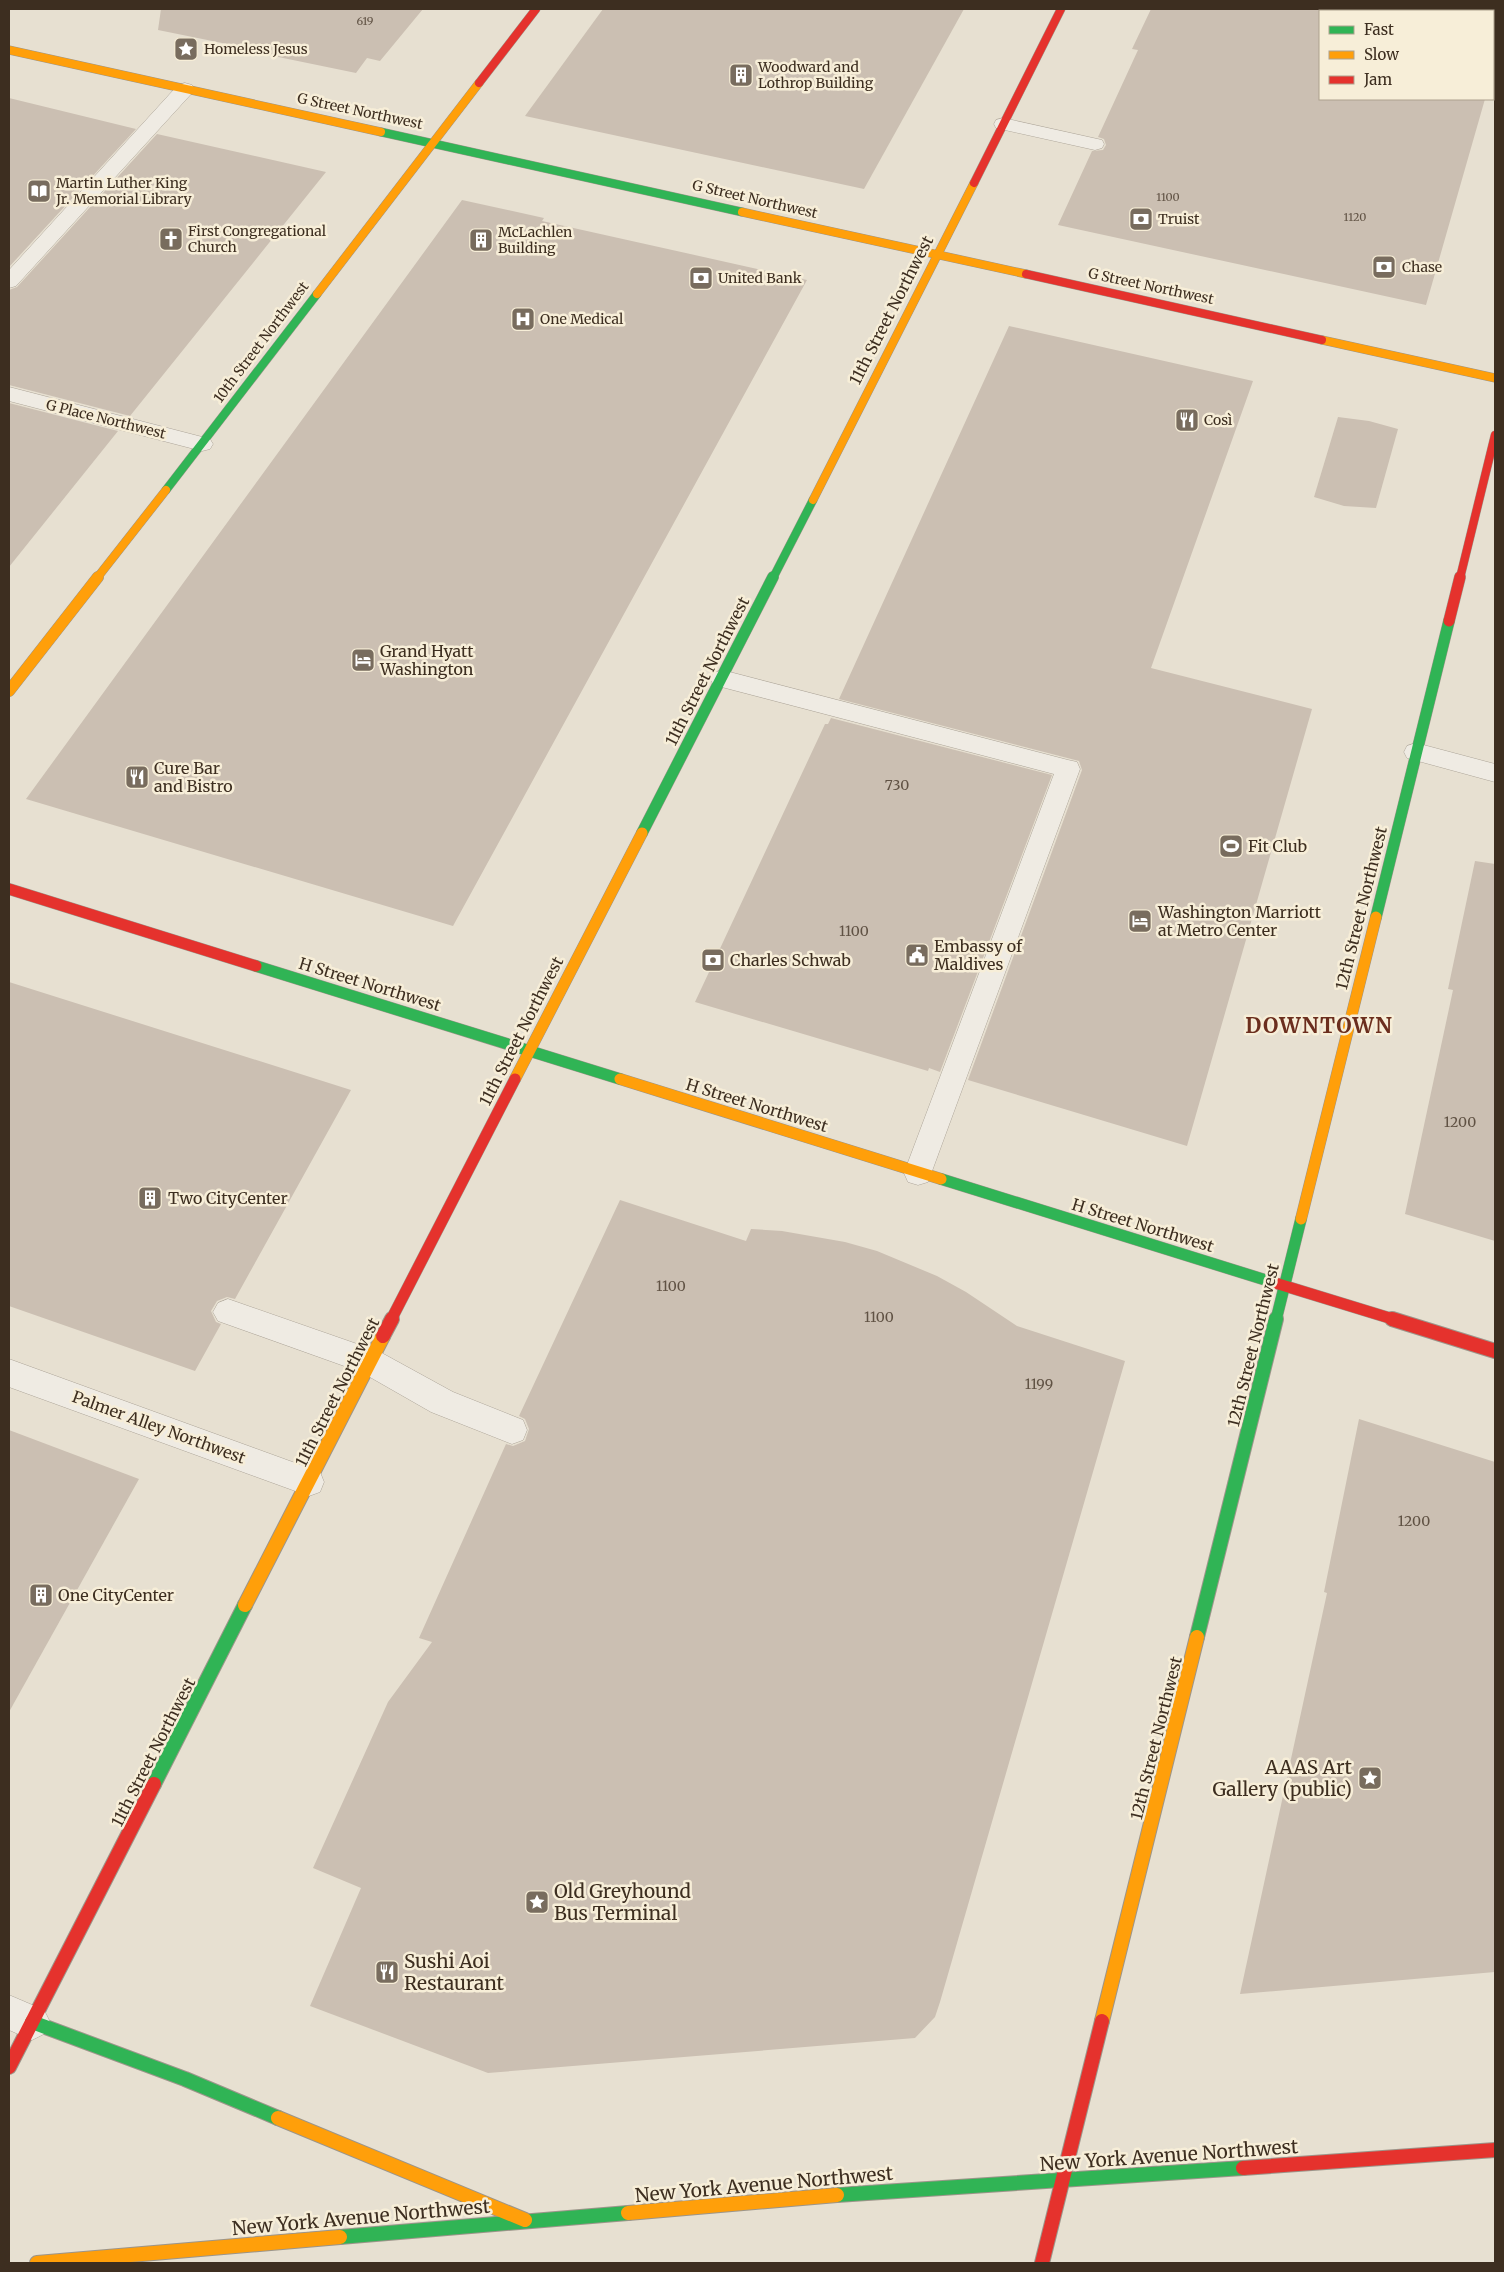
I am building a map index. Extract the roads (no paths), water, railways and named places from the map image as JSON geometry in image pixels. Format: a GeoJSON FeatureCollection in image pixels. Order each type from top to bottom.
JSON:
{"type":"FeatureCollection","features":[{"type":"Feature","properties":{"kind":"main road","name":"10th Street Northwest"},"geometry":{"type":"LineString","coordinates":[[9,691],[202,444],[536,9]]}},
{"type":"Feature","properties":{"kind":"main road","name":"11th Street Northwest"},"geometry":{"type":"LineString","coordinates":[[9,2068],[20,2018],[309,1482],[722,679],[1060,9]]}},
{"type":"Feature","properties":{"kind":"main road","name":"G Street Northwest"},"geometry":{"type":"LineString","coordinates":[[9,50],[1495,378]]}},
{"type":"Feature","properties":{"kind":"main road","name":"12th Street Northwest"},"geometry":{"type":"LineString","coordinates":[[1042,2263],[1495,435]]}},
{"type":"Feature","properties":{"kind":"main road","name":"H Street Northwest"},"geometry":{"type":"LineString","coordinates":[[9,889],[1495,1351]]}},
{"type":"Feature","properties":{"kind":"main road"},"geometry":{"type":"LineString","coordinates":[[20,2018],[185,2079],[528,2221]]}},
{"type":"Feature","properties":{"kind":"main road","name":"New York Avenue Northwest"},"geometry":{"type":"LineString","coordinates":[[37,2263],[904,2189],[1063,2178],[1181,2173],[1495,2150]]}},
{"type":"Feature","properties":{"kind":"street"},"geometry":{"type":"LineString","coordinates":[[9,282],[184,88]]}},
{"type":"Feature","properties":{"kind":"street"},"geometry":{"type":"LineString","coordinates":[[1003,124],[1095,144]]}},
{"type":"Feature","properties":{"kind":"street","name":"G Place Northwest"},"geometry":{"type":"LineString","coordinates":[[9,394],[202,444]]}},
{"type":"Feature","properties":{"kind":"street"},"geometry":{"type":"LineString","coordinates":[[722,679],[1068,769],[918,1172]]}},
{"type":"Feature","properties":{"kind":"street"},"geometry":{"type":"LineString","coordinates":[[1416,752],[1495,773]]}},
{"type":"Feature","properties":{"kind":"street"},"geometry":{"type":"LineString","coordinates":[[228,1312],[370,1362],[442,1402],[512,1430]]}},
{"type":"Feature","properties":{"kind":"street","name":"Palmer Alley Northwest"},"geometry":{"type":"LineString","coordinates":[[9,1373],[309,1482]]}},
{"type":"Feature","properties":{"kind":"place","name":"Homeless Jesus"},"geometry":{"type":"Point","coordinates":[186,49]}},
{"type":"Feature","properties":{"kind":"place","name":"Woodward and Lothrop Building"},"geometry":{"type":"Point","coordinates":[741,75]}},
{"type":"Feature","properties":{"kind":"place","name":"Martin Luther King Jr. Memorial Library"},"geometry":{"type":"Point","coordinates":[39,191]}},
{"type":"Feature","properties":{"kind":"place","name":"Truist"},"geometry":{"type":"Point","coordinates":[1141,219]}},
{"type":"Feature","properties":{"kind":"place","name":"First Congregational Church"},"geometry":{"type":"Point","coordinates":[171,239]}},
{"type":"Feature","properties":{"kind":"place","name":"McLachlen Building"},"geometry":{"type":"Point","coordinates":[481,240]}},
{"type":"Feature","properties":{"kind":"place","name":"Chase"},"geometry":{"type":"Point","coordinates":[1384,267]}},
{"type":"Feature","properties":{"kind":"place","name":"United Bank"},"geometry":{"type":"Point","coordinates":[701,278]}},
{"type":"Feature","properties":{"kind":"place","name":"One Medical"},"geometry":{"type":"Point","coordinates":[523,319]}},
{"type":"Feature","properties":{"kind":"place","name":"Così"},"geometry":{"type":"Point","coordinates":[1187,420]}},
{"type":"Feature","properties":{"kind":"place","name":"Grand Hyatt Washington"},"geometry":{"type":"Point","coordinates":[363,660]}},
{"type":"Feature","properties":{"kind":"place","name":"Cure Bar and Bistro"},"geometry":{"type":"Point","coordinates":[137,777]}},
{"type":"Feature","properties":{"kind":"place","name":"Fit Club"},"geometry":{"type":"Point","coordinates":[1231,846]}},
{"type":"Feature","properties":{"kind":"place","name":"Washington Marriott at Metro Center"},"geometry":{"type":"Point","coordinates":[1140,921]}},
{"type":"Feature","properties":{"kind":"place","name":"Embassy of Maldives"},"geometry":{"type":"Point","coordinates":[917,955]}},
{"type":"Feature","properties":{"kind":"place","name":"Charles Schwab"},"geometry":{"type":"Point","coordinates":[713,960]}},
{"type":"Feature","properties":{"kind":"place","name":"Two CityCenter"},"geometry":{"type":"Point","coordinates":[150,1198]}},
{"type":"Feature","properties":{"kind":"place","name":"One CityCenter"},"geometry":{"type":"Point","coordinates":[41,1595]}},
{"type":"Feature","properties":{"kind":"place","name":"AAAS Art Gallery (public)"},"geometry":{"type":"Point","coordinates":[1370,1778]}},
{"type":"Feature","properties":{"kind":"place","name":"Old Greyhound Bus Terminal"},"geometry":{"type":"Point","coordinates":[537,1902]}},
{"type":"Feature","properties":{"kind":"place","name":"Sushi Aoi Restaurant"},"geometry":{"type":"Point","coordinates":[387,1972]}},
{"type":"Feature","properties":{"kind":"district","name":"DOWNTOWN"},"geometry":{"type":"Point","coordinates":[1319,1025]}}]}
